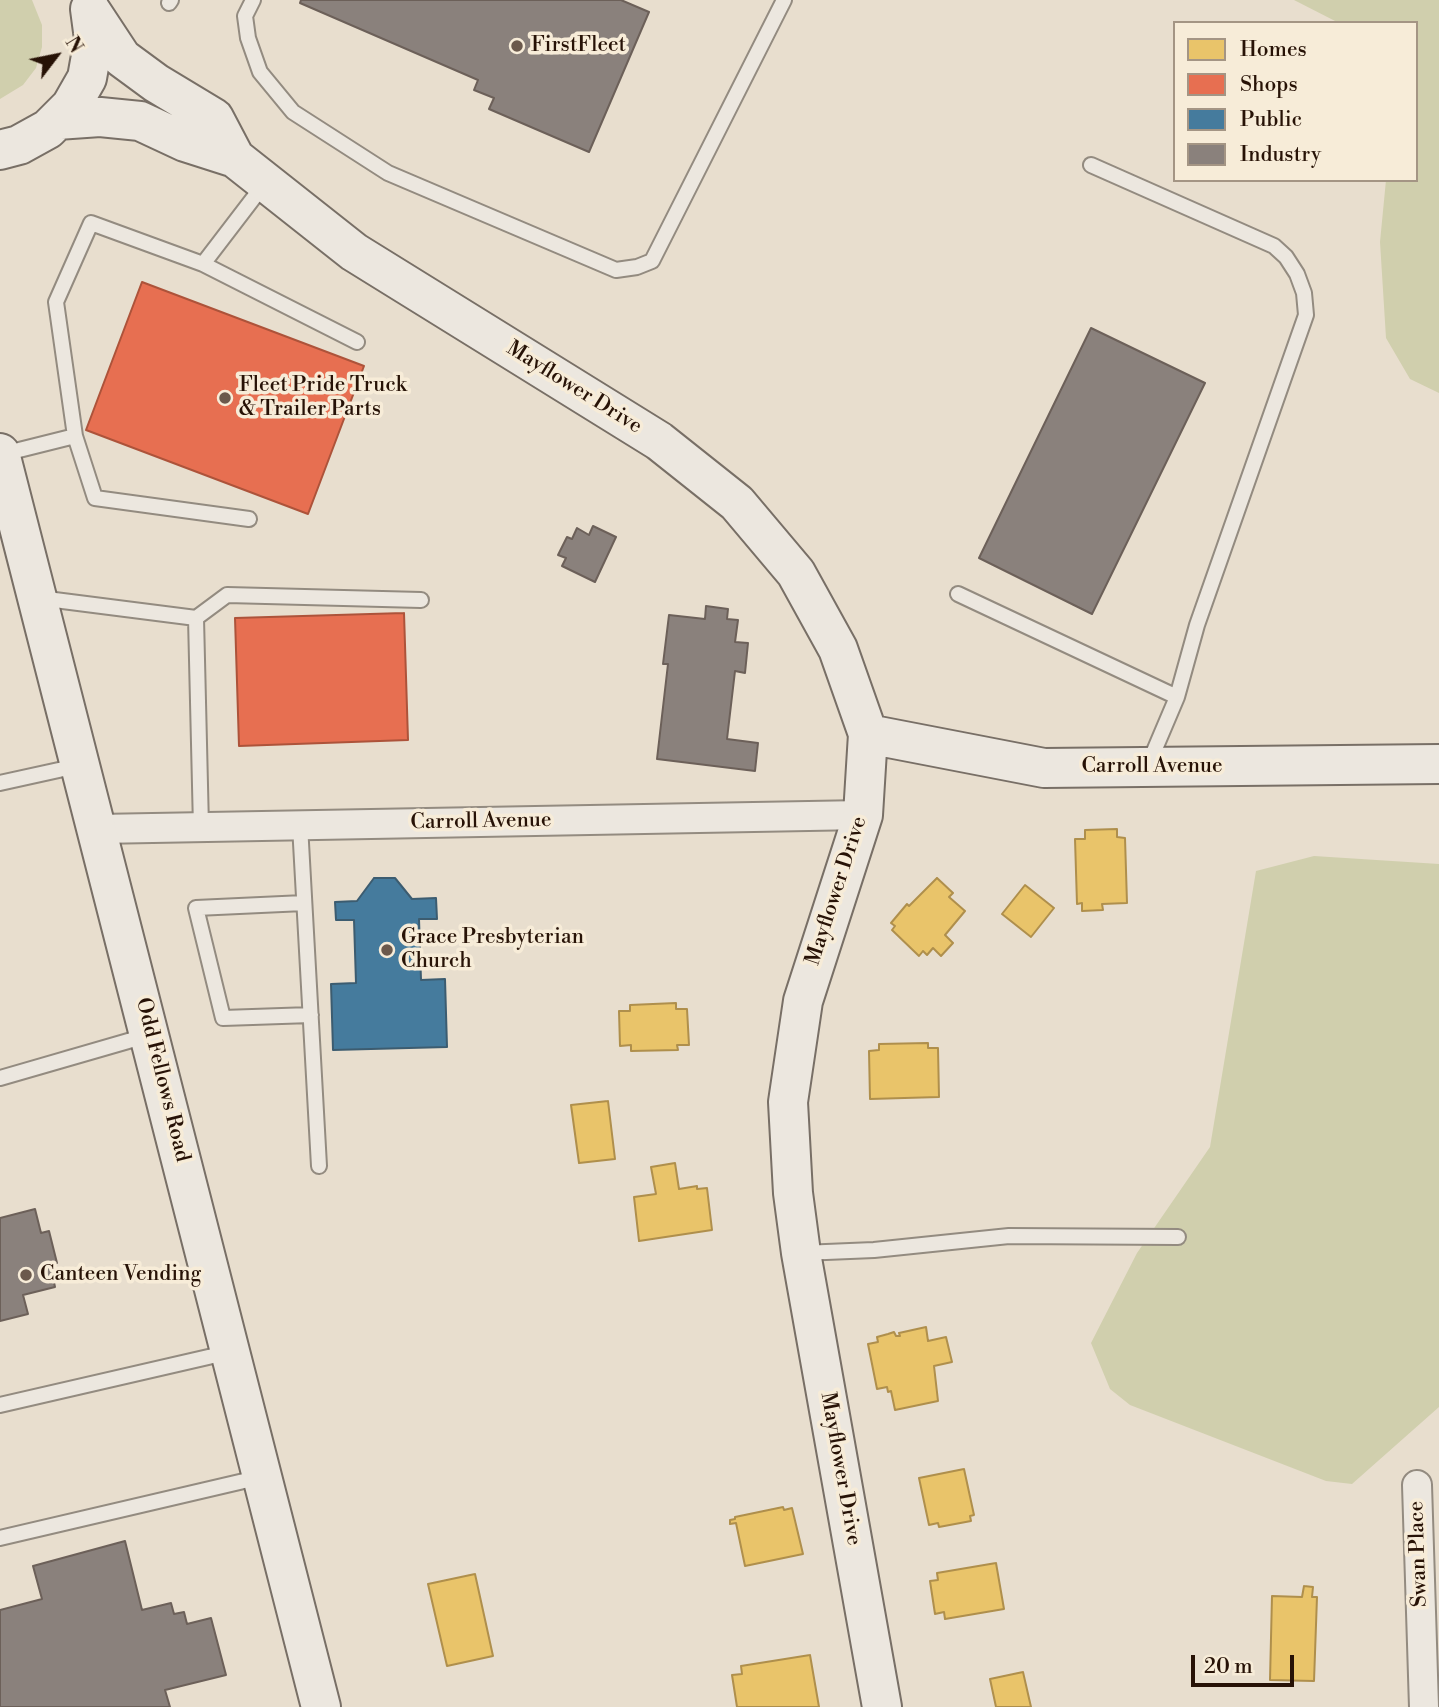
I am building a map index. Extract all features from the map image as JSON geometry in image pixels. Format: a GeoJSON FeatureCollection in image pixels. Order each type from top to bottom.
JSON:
{"type":"FeatureCollection","features":[{"type":"Feature","properties":{"kind":"street"},"geometry":{"type":"LineString","coordinates":[[6,154],[48,130],[71,106],[87,78],[94,39],[90,6]]}},
{"type":"Feature","properties":{"kind":"street","name":"Mayflower Drive"},"geometry":{"type":"LineString","coordinates":[[90,6],[122,58],[156,83],[214,118],[236,158]]}},
{"type":"Feature","properties":{"kind":"street","name":"Mayflower Drive"},"geometry":{"type":"LineString","coordinates":[[57,120],[100,117],[140,121],[185,142],[236,158],[354,252],[659,441],[737,503],[796,573],[838,649],[868,734],[863,815],[803,1001],[788,1102],[793,1193],[802,1253],[882,1707]]}},
{"type":"Feature","properties":{"kind":"street","name":"Odd Fellows Road"},"geometry":{"type":"LineString","coordinates":[[0,454],[321,1707]]}},
{"type":"Feature","properties":{"kind":"street","name":"Carroll Avenue"},"geometry":{"type":"LineString","coordinates":[[868,734],[1044,768],[1439,764]]}},
{"type":"Feature","properties":{"kind":"street","name":"Carroll Avenue"},"geometry":{"type":"LineString","coordinates":[[98,829],[863,815]]}},
{"type":"Feature","properties":{"kind":"street","name":"Swan Place"},"geometry":{"type":"LineString","coordinates":[[1417,1485],[1423,1707]]}},
{"type":"Feature","properties":{"kind":"lane"},"geometry":{"type":"LineString","coordinates":[[253,0],[245,16],[248,38],[260,72],[293,112],[388,173],[616,270],[637,267],[652,261],[784,0]]}},
{"type":"Feature","properties":{"kind":"lane"},"geometry":{"type":"LineString","coordinates":[[1091,165],[1274,246],[1286,257],[1297,274],[1304,293],[1306,314],[1197,625],[1177,697],[1148,768]]}},
{"type":"Feature","properties":{"kind":"lane"},"geometry":{"type":"LineString","coordinates":[[203,264],[266,181]]}},
{"type":"Feature","properties":{"kind":"lane"},"geometry":{"type":"LineString","coordinates":[[249,519],[95,498],[75,436],[56,302],[91,223],[203,264],[357,341]]}},
{"type":"Feature","properties":{"kind":"lane"},"geometry":{"type":"LineString","coordinates":[[0,454],[75,436]]}},
{"type":"Feature","properties":{"kind":"lane"},"geometry":{"type":"LineString","coordinates":[[958,594],[1177,697]]}},
{"type":"Feature","properties":{"kind":"lane"},"geometry":{"type":"LineString","coordinates":[[37,598],[196,618],[227,595],[421,600]]}},
{"type":"Feature","properties":{"kind":"lane"},"geometry":{"type":"LineString","coordinates":[[196,618],[201,827]]}},
{"type":"Feature","properties":{"kind":"lane"},"geometry":{"type":"LineString","coordinates":[[0,783],[80,765]]}},
{"type":"Feature","properties":{"kind":"lane"},"geometry":{"type":"LineString","coordinates":[[300,825],[319,1166]]}},
{"type":"Feature","properties":{"kind":"lane"},"geometry":{"type":"LineString","coordinates":[[304,903],[195,908],[223,1018],[311,1015]]}},
{"type":"Feature","properties":{"kind":"lane"},"geometry":{"type":"LineString","coordinates":[[0,1077],[150,1034]]}},
{"type":"Feature","properties":{"kind":"lane"},"geometry":{"type":"LineString","coordinates":[[802,1253],[924,1246],[1009,1236],[1178,1237]]}},
{"type":"Feature","properties":{"kind":"lane"},"geometry":{"type":"LineString","coordinates":[[0,1405],[231,1352]]}},
{"type":"Feature","properties":{"kind":"lane"},"geometry":{"type":"LineString","coordinates":[[0,1538],[263,1477]]}},
{"type":"Feature","properties":{"kind":"green space"},"geometry":{"type":"Polygon","coordinates":[[[0,0],[32,0],[42,25],[42,47],[36,68],[23,85],[0,99],[0,0]]]}},
{"type":"Feature","properties":{"kind":"green space"},"geometry":{"type":"Polygon","coordinates":[[[1294,0],[1439,0],[1439,393],[1410,379],[1386,338],[1380,242],[1386,182],[1418,182],[1418,21],[1335,21],[1294,0]]]}},
{"type":"Feature","properties":{"kind":"green space"},"geometry":{"type":"Polygon","coordinates":[[[1314,856],[1439,864],[1439,1407],[1352,1484],[1326,1481],[1130,1405],[1110,1389],[1091,1343],[1137,1253],[1210,1147],[1256,871],[1314,856]]]}},
{"type":"Feature","properties":{"kind":"building: Homes"},"geometry":{"type":"Polygon","coordinates":[[[1117,829],[1117,837],[1125,838],[1127,903],[1102,904],[1103,910],[1082,911],[1082,903],[1077,904],[1075,839],[1085,839],[1085,830],[1117,829]]]}},
{"type":"Feature","properties":{"kind":"building: Homes"},"geometry":{"type":"Polygon","coordinates":[[[937,878],[953,893],[949,897],[965,911],[945,935],[953,943],[941,956],[933,948],[927,955],[923,951],[919,956],[892,930],[895,926],[891,923],[907,904],[909,906],[937,878]]]}},
{"type":"Feature","properties":{"kind":"building: Homes"},"geometry":{"type":"Polygon","coordinates":[[[1025,885],[1054,908],[1031,937],[1002,914],[1025,885]]]}},
{"type":"Feature","properties":{"kind":"building: Homes"},"geometry":{"type":"Polygon","coordinates":[[[676,1003],[676,1009],[687,1009],[689,1045],[677,1045],[678,1050],[631,1051],[631,1045],[620,1046],[619,1011],[630,1011],[630,1005],[676,1003]]]}},
{"type":"Feature","properties":{"kind":"building: Homes"},"geometry":{"type":"Polygon","coordinates":[[[928,1043],[928,1048],[938,1048],[939,1097],[870,1099],[869,1051],[879,1050],[879,1044],[928,1043]]]}},
{"type":"Feature","properties":{"kind":"building: Homes"},"geometry":{"type":"Polygon","coordinates":[[[608,1101],[615,1159],[579,1163],[571,1105],[608,1101]]]}},
{"type":"Feature","properties":{"kind":"building: Homes"},"geometry":{"type":"Polygon","coordinates":[[[675,1163],[679,1189],[697,1186],[697,1189],[707,1188],[712,1230],[639,1241],[634,1197],[656,1194],[651,1167],[675,1163]]]}},
{"type":"Feature","properties":{"kind":"building: Homes"},"geometry":{"type":"Polygon","coordinates":[[[926,1327],[928,1341],[946,1337],[952,1362],[934,1366],[938,1401],[895,1410],[891,1391],[888,1392],[887,1387],[877,1389],[868,1344],[878,1342],[877,1337],[894,1332],[896,1336],[900,1336],[899,1333],[926,1327]]]}},
{"type":"Feature","properties":{"kind":"building: Homes"},"geometry":{"type":"Polygon","coordinates":[[[964,1469],[974,1515],[970,1516],[971,1521],[939,1527],[938,1523],[929,1525],[919,1478],[964,1469]]]}},
{"type":"Feature","properties":{"kind":"building: Homes"},"geometry":{"type":"Polygon","coordinates":[[[783,1507],[784,1510],[792,1508],[803,1554],[745,1566],[736,1523],[730,1524],[730,1520],[783,1507]]]}},
{"type":"Feature","properties":{"kind":"building: Homes"},"geometry":{"type":"Polygon","coordinates":[[[996,1563],[1004,1609],[945,1619],[944,1612],[935,1614],[930,1581],[938,1580],[937,1573],[996,1563]]]}},
{"type":"Feature","properties":{"kind":"building: Homes"},"geometry":{"type":"Polygon","coordinates":[[[475,1574],[493,1656],[447,1666],[428,1584],[475,1574]]]}},
{"type":"Feature","properties":{"kind":"building: Homes"},"geometry":{"type":"Polygon","coordinates":[[[1304,1586],[1313,1587],[1312,1597],[1317,1597],[1314,1681],[1270,1680],[1272,1596],[1302,1597],[1304,1586]]]}},
{"type":"Feature","properties":{"kind":"building: Homes"},"geometry":{"type":"Polygon","coordinates":[[[810,1655],[819,1707],[737,1707],[732,1675],[742,1674],[741,1666],[810,1655]]]}},
{"type":"Feature","properties":{"kind":"building: Homes"},"geometry":{"type":"Polygon","coordinates":[[[1023,1672],[1031,1707],[996,1707],[990,1679],[1023,1672]]]}},
{"type":"Feature","properties":{"kind":"building: Shops","name":"Fleet Pride Truck & Trailer Parts"},"geometry":{"type":"Polygon","coordinates":[[[142,282],[364,366],[308,514],[86,430],[142,282]]]}},
{"type":"Feature","properties":{"kind":"building: Shops"},"geometry":{"type":"Polygon","coordinates":[[[404,613],[408,740],[239,746],[235,618],[404,613]]]}},
{"type":"Feature","properties":{"kind":"building: Public","name":"Grace Presbyterian Church"},"geometry":{"type":"Polygon","coordinates":[[[374,878],[395,878],[412,899],[436,898],[437,919],[419,919],[421,980],[445,979],[447,1047],[333,1050],[331,984],[356,983],[354,920],[336,920],[335,902],[357,901],[374,878]]]}},
{"type":"Feature","properties":{"kind":"building: Industry","name":"FirstFleet"},"geometry":{"type":"Polygon","coordinates":[[[301,0],[621,0],[649,12],[589,152],[489,109],[494,98],[474,90],[478,80],[300,3],[301,0]]]}},
{"type":"Feature","properties":{"kind":"building: Industry"},"geometry":{"type":"Polygon","coordinates":[[[1091,328],[1205,383],[1092,614],[979,558],[1091,328]]]}},
{"type":"Feature","properties":{"kind":"building: Industry"},"geometry":{"type":"Polygon","coordinates":[[[593,526],[616,537],[595,582],[562,566],[566,558],[558,555],[567,537],[572,539],[577,528],[589,535],[593,526]]]}},
{"type":"Feature","properties":{"kind":"building: Industry"},"geometry":{"type":"Polygon","coordinates":[[[706,606],[728,609],[727,619],[738,620],[735,642],[748,643],[745,673],[735,671],[727,739],[758,743],[755,771],[657,759],[668,664],[663,664],[669,615],[705,619],[706,606]]]}},
{"type":"Feature","properties":{"kind":"building: Industry","name":"Canteen Vending"},"geometry":{"type":"Polygon","coordinates":[[[35,1209],[41,1233],[49,1231],[57,1263],[50,1264],[55,1287],[23,1295],[28,1314],[0,1321],[0,1218],[35,1209]]]}},
{"type":"Feature","properties":{"kind":"building: Industry"},"geometry":{"type":"Polygon","coordinates":[[[125,1541],[142,1610],[171,1603],[174,1614],[184,1612],[187,1624],[211,1618],[226,1675],[165,1690],[170,1707],[0,1707],[0,1610],[42,1599],[33,1566],[125,1541]]]}},
{"type":"Feature","properties":{"kind":"place","name":"FirstFleet"},"geometry":{"type":"Point","coordinates":[517,46]}},
{"type":"Feature","properties":{"kind":"place","name":"Fleet Pride Truck & Trailer Parts"},"geometry":{"type":"Point","coordinates":[225,398]}},
{"type":"Feature","properties":{"kind":"place","name":"Grace Presbyterian Church"},"geometry":{"type":"Point","coordinates":[387,950]}},
{"type":"Feature","properties":{"kind":"place","name":"Canteen Vending"},"geometry":{"type":"Point","coordinates":[26,1275]}}]}
